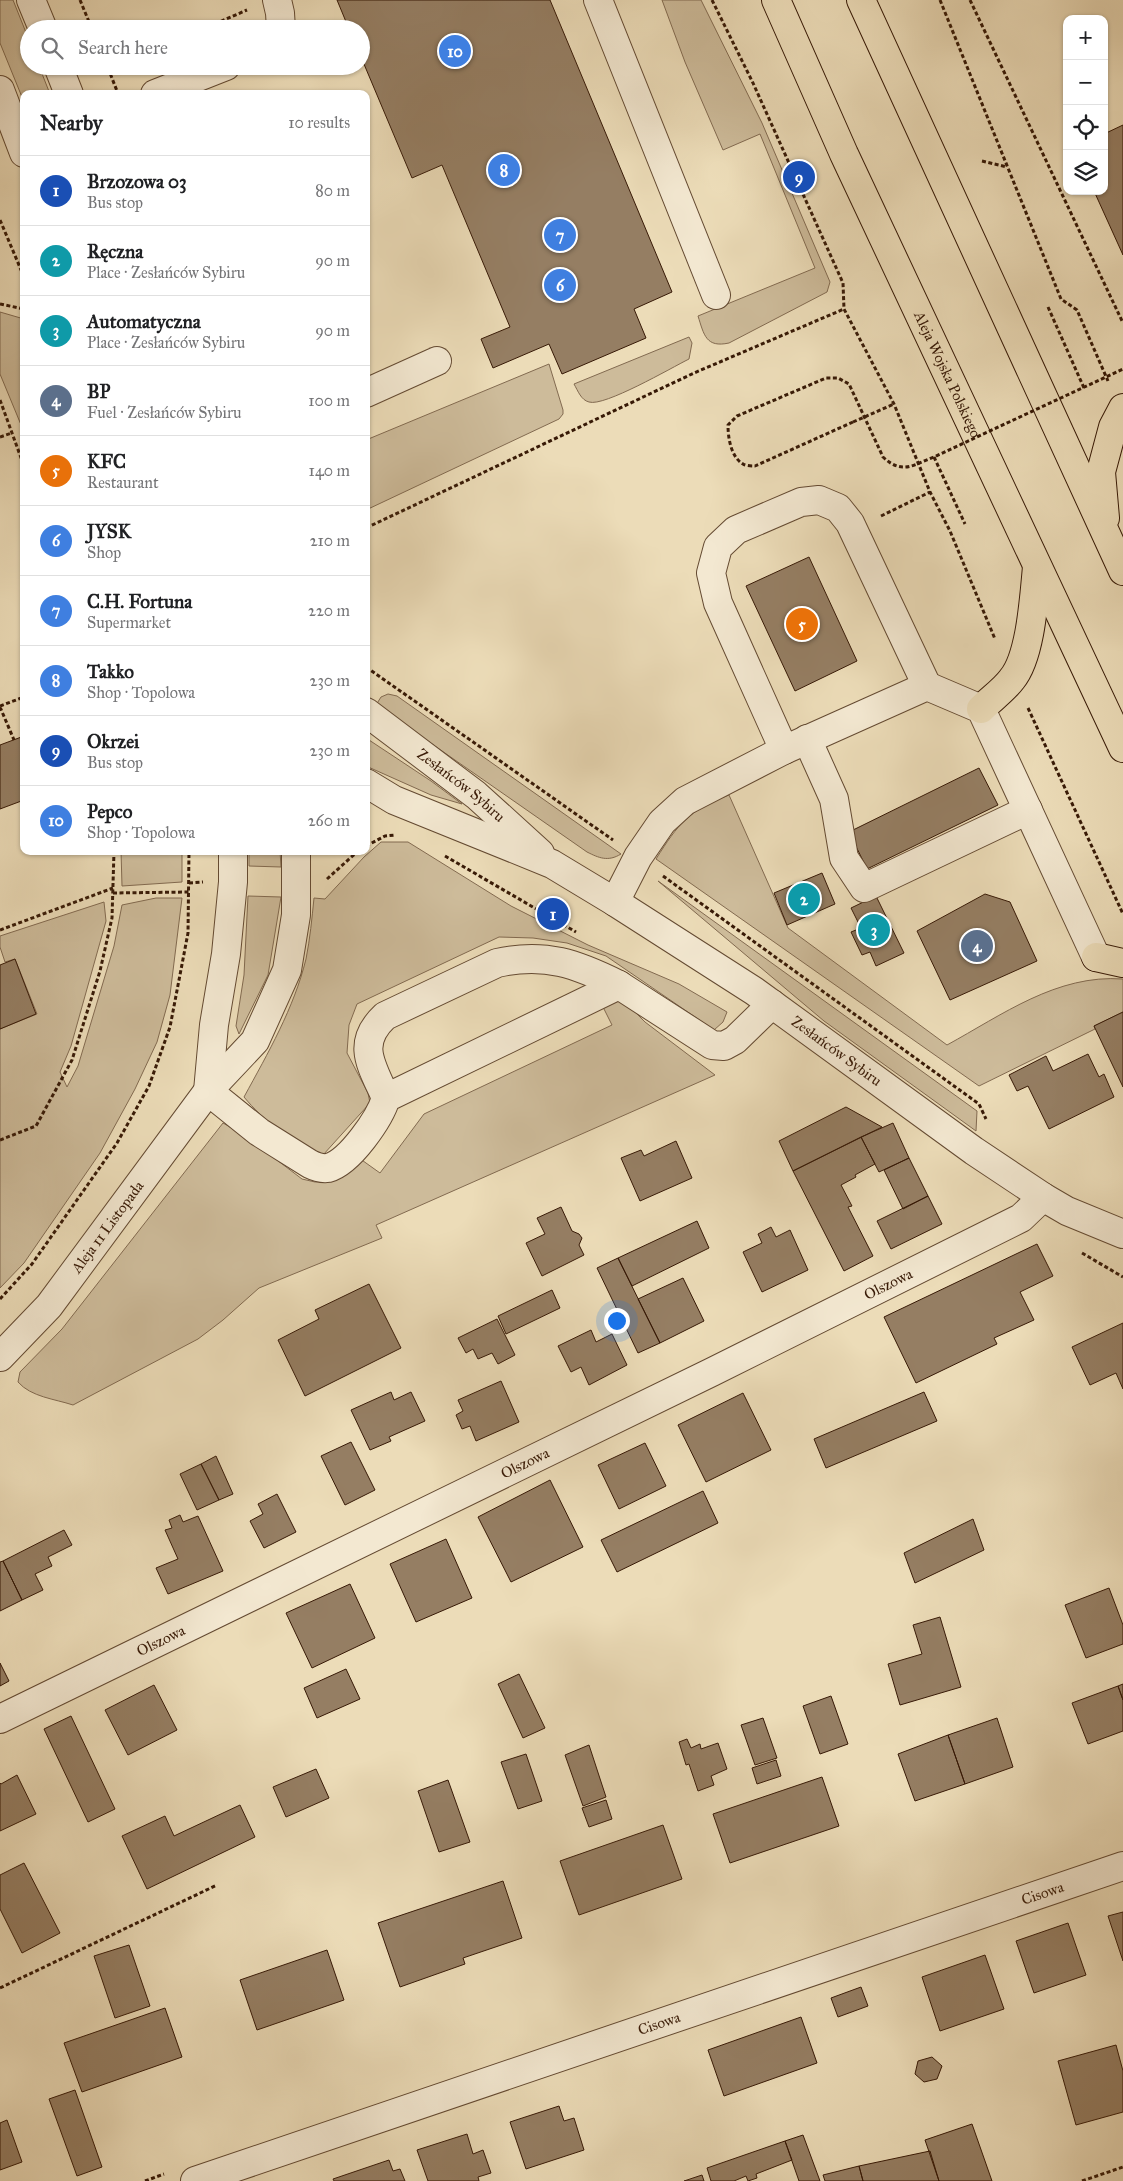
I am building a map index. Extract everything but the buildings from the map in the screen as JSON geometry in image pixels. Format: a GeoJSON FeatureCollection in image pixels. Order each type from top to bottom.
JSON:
{"type":"FeatureCollection","features":[{"type":"Feature","properties":{"kind":"main road","name":"Aleja Wojska Polskiego"},"geometry":{"type":"LineString","coordinates":[[776,0],[844,154],[1123,748]]}},
{"type":"Feature","properties":{"kind":"main road"},"geometry":{"type":"LineString","coordinates":[[861,0],[1123,572]]}},
{"type":"Feature","properties":{"kind":"main road"},"geometry":{"type":"LineString","coordinates":[[1107,537],[1101,472],[1113,427],[1117,398]]}},
{"type":"Feature","properties":{"kind":"main road"},"geometry":{"type":"LineString","coordinates":[[981,709],[1013,679],[1022,660],[1030,625],[1038,567]]}},
{"type":"Feature","properties":{"kind":"main road"},"geometry":{"type":"LineString","coordinates":[[1096,957],[1123,964]]}},
{"type":"Feature","properties":{"kind":"street"},"geometry":{"type":"LineString","coordinates":[[31,0],[39,20]]}},
{"type":"Feature","properties":{"kind":"street"},"geometry":{"type":"LineString","coordinates":[[598,0],[716,295]]}},
{"type":"Feature","properties":{"kind":"street"},"geometry":{"type":"LineString","coordinates":[[265,4],[280,13],[280,20]]}},
{"type":"Feature","properties":{"kind":"street"},"geometry":{"type":"LineString","coordinates":[[62,75],[67,90]]}},
{"type":"Feature","properties":{"kind":"street"},"geometry":{"type":"LineString","coordinates":[[165,90],[203,75]]}},
{"type":"Feature","properties":{"kind":"street"},"geometry":{"type":"LineString","coordinates":[[0,90],[5,118],[20,146]]}},
{"type":"Feature","properties":{"kind":"street"},"geometry":{"type":"LineString","coordinates":[[370,391],[437,362]]}},
{"type":"Feature","properties":{"kind":"street"},"geometry":{"type":"LineString","coordinates":[[1028,810],[864,888],[844,858],[834,799],[796,744],[718,603],[711,572],[718,548],[736,530],[801,502],[819,500],[838,508],[853,530],[927,686],[981,709],[1028,810],[1096,957]]}},
{"type":"Feature","properties":{"kind":"street"},"geometry":{"type":"LineString","coordinates":[[615,902],[638,857],[662,822],[685,801],[796,744],[927,686]]}},
{"type":"Feature","properties":{"kind":"street","name":"Zesłańców Sybiru"},"geometry":{"type":"LineString","coordinates":[[370,715],[476,795],[552,864]]}},
{"type":"Feature","properties":{"kind":"street","name":"Zesłańców Sybiru"},"geometry":{"type":"LineString","coordinates":[[370,785],[394,800],[552,864],[615,902],[772,1004],[974,1151],[1044,1197],[1067,1211],[1123,1234]]}},
{"type":"Feature","properties":{"kind":"street","name":"Zesłańców Sybiru"},"geometry":{"type":"LineString","coordinates":[[370,802],[394,800]]}},
{"type":"Feature","properties":{"kind":"street"},"geometry":{"type":"LineString","coordinates":[[233,855],[233,882],[226,954],[214,1025],[208,1091],[259,1132],[318,1168],[328,1168],[340,1162],[352,1150],[382,1109],[386,1098],[619,985]]}},
{"type":"Feature","properties":{"kind":"street","name":"Aleja 11 Listopada"},"geometry":{"type":"LineString","coordinates":[[0,1358],[49,1306],[208,1091],[255,1041],[287,970],[296,915],[297,855]]}},
{"type":"Feature","properties":{"kind":"street"},"geometry":{"type":"LineString","coordinates":[[386,1098],[370,1064],[369,1041],[374,1026],[385,1016],[497,963],[516,958],[561,961],[585,968],[619,985],[712,1045],[724,1046],[735,1040],[772,1004]]}},
{"type":"Feature","properties":{"kind":"street","name":"Olszowa"},"geometry":{"type":"LineString","coordinates":[[0,1719],[712,1372],[1021,1218],[1044,1197]]}},
{"type":"Feature","properties":{"kind":"street","name":"Cisowa"},"geometry":{"type":"LineString","coordinates":[[195,2181],[1123,1866]]}},
{"type":"Feature","properties":{"kind":"path"},"geometry":{"type":"LineString","coordinates":[[80,0],[88,20]]}},
{"type":"Feature","properties":{"kind":"path"},"geometry":{"type":"LineString","coordinates":[[712,0],[843,283],[844,308],[894,404],[930,492],[950,531],[997,644]]}},
{"type":"Feature","properties":{"kind":"path"},"geometry":{"type":"LineString","coordinates":[[940,0],[1062,299],[1077,310],[1117,398]]}},
{"type":"Feature","properties":{"kind":"path"},"geometry":{"type":"LineString","coordinates":[[970,0],[1123,323]]}},
{"type":"Feature","properties":{"kind":"path"},"geometry":{"type":"LineString","coordinates":[[225,20],[265,4]]}},
{"type":"Feature","properties":{"kind":"path"},"geometry":{"type":"LineString","coordinates":[[111,75],[117,90]]}},
{"type":"Feature","properties":{"kind":"path"},"geometry":{"type":"LineString","coordinates":[[982,161],[1008,167]]}},
{"type":"Feature","properties":{"kind":"path"},"geometry":{"type":"LineString","coordinates":[[0,220],[20,268]]}},
{"type":"Feature","properties":{"kind":"path"},"geometry":{"type":"LineString","coordinates":[[0,304],[20,307]]}},
{"type":"Feature","properties":{"kind":"path"},"geometry":{"type":"LineString","coordinates":[[1048,307],[1084,388]]}},
{"type":"Feature","properties":{"kind":"path"},"geometry":{"type":"LineString","coordinates":[[370,526],[694,373],[844,308]]}},
{"type":"Feature","properties":{"kind":"path"},"geometry":{"type":"LineString","coordinates":[[894,404],[853,422],[755,466],[743,464],[735,456],[728,437],[728,426],[737,416],[826,378],[838,378],[849,384],[883,457],[892,466],[905,468],[934,457],[1123,369]]}},
{"type":"Feature","properties":{"kind":"path"},"geometry":{"type":"LineString","coordinates":[[0,400],[20,455]]}},
{"type":"Feature","properties":{"kind":"path"},"geometry":{"type":"LineString","coordinates":[[0,437],[12,433]]}},
{"type":"Feature","properties":{"kind":"path"},"geometry":{"type":"LineString","coordinates":[[934,457],[965,524]]}},
{"type":"Feature","properties":{"kind":"path"},"geometry":{"type":"LineString","coordinates":[[853,530],[930,492]]}},
{"type":"Feature","properties":{"kind":"path"},"geometry":{"type":"LineString","coordinates":[[370,670],[617,842]]}},
{"type":"Feature","properties":{"kind":"path"},"geometry":{"type":"LineString","coordinates":[[1013,679],[1038,728],[1123,914]]}},
{"type":"Feature","properties":{"kind":"path"},"geometry":{"type":"LineString","coordinates":[[14,740],[0,706],[20,698]]}},
{"type":"Feature","properties":{"kind":"path"},"geometry":{"type":"LineString","coordinates":[[0,1140],[36,1126],[72,1060],[100,971],[112,918],[114,855]]}},
{"type":"Feature","properties":{"kind":"path"},"geometry":{"type":"LineString","coordinates":[[0,1299],[32,1264],[117,1143],[149,1086],[170,1027],[188,933],[189,855]]}},
{"type":"Feature","properties":{"kind":"path"},"geometry":{"type":"LineString","coordinates":[[323,883],[354,855]]}},
{"type":"Feature","properties":{"kind":"path"},"geometry":{"type":"LineString","coordinates":[[662,874],[979,1104],[986,1120]]}},
{"type":"Feature","properties":{"kind":"path"},"geometry":{"type":"LineString","coordinates":[[0,930],[113,888]]}},
{"type":"Feature","properties":{"kind":"path"},"geometry":{"type":"LineString","coordinates":[[113,893],[189,892]]}},
{"type":"Feature","properties":{"kind":"path"},"geometry":{"type":"LineString","coordinates":[[0,1988],[217,1885]]}},
{"type":"Feature","properties":{"kind":"path"},"geometry":{"type":"LineString","coordinates":[[1082,2181],[1123,2167]]}},
{"type":"Feature","properties":{"kind":"shaded area"},"geometry":{"type":"Polygon","coordinates":[[[0,0],[13,0],[21,20],[20,75],[43,75],[48,90],[20,90],[20,92],[0,43],[0,0]]]}},
{"type":"Feature","properties":{"kind":"shaded area"},"geometry":{"type":"Polygon","coordinates":[[[662,0],[701,0],[762,123],[830,282],[827,292],[729,343],[715,344],[711,342],[704,334],[698,316],[815,268],[760,134],[723,150],[685,62],[662,0]]]}},
{"type":"Feature","properties":{"kind":"shaded area"},"geometry":{"type":"Polygon","coordinates":[[[0,312],[20,318],[20,422],[0,374],[0,312]]]}},
{"type":"Feature","properties":{"kind":"shaded area"},"geometry":{"type":"Polygon","coordinates":[[[689,337],[692,343],[689,359],[608,399],[597,402],[586,401],[574,384],[689,337]]]}},
{"type":"Feature","properties":{"kind":"shaded area"},"geometry":{"type":"Polygon","coordinates":[[[549,364],[563,410],[563,414],[559,419],[370,508],[370,438],[549,364]]]}},
{"type":"Feature","properties":{"kind":"shaded area"},"geometry":{"type":"Polygon","coordinates":[[[388,694],[397,696],[621,854],[612,858],[604,858],[587,852],[376,705],[381,697],[388,694]]]}},
{"type":"Feature","properties":{"kind":"shaded area"},"geometry":{"type":"Polygon","coordinates":[[[370,741],[462,804],[431,795],[370,768],[370,741]]]}},
{"type":"Feature","properties":{"kind":"shaded area"},"geometry":{"type":"Polygon","coordinates":[[[729,795],[788,928],[947,1045],[1031,999],[1075,983],[1099,979],[1123,979],[1123,1012],[1094,1026],[1095,1029],[979,1086],[656,859],[678,827],[704,806],[729,795]]]}},
{"type":"Feature","properties":{"kind":"shaded area"},"geometry":{"type":"Polygon","coordinates":[[[381,842],[408,842],[511,906],[588,945],[679,984],[727,1012],[723,1022],[714,1030],[606,956],[567,943],[533,938],[499,937],[357,1004],[349,1025],[347,1053],[368,1093],[370,1103],[323,1155],[312,1151],[280,1131],[244,1097],[280,1030],[295,995],[306,959],[314,898],[325,899],[364,857],[370,855],[370,852],[381,842]]]}},
{"type":"Feature","properties":{"kind":"shaded area"},"geometry":{"type":"Polygon","coordinates":[[[121,855],[182,855],[182,882],[122,886],[121,855]]]}},
{"type":"Feature","properties":{"kind":"shaded area"},"geometry":{"type":"Polygon","coordinates":[[[249,855],[280,855],[281,867],[249,866],[249,855]]]}},
{"type":"Feature","properties":{"kind":"shaded area"},"geometry":{"type":"Polygon","coordinates":[[[658,881],[977,1111],[976,1131],[824,1021],[658,881]]]}},
{"type":"Feature","properties":{"kind":"shaded area"},"geometry":{"type":"Polygon","coordinates":[[[248,896],[281,897],[268,975],[239,1034],[236,1026],[244,975],[248,896]]]}},
{"type":"Feature","properties":{"kind":"shaded area"},"geometry":{"type":"Polygon","coordinates":[[[156,898],[182,898],[170,995],[157,1042],[135,1089],[100,1153],[24,1263],[0,1288],[0,1029],[37,1014],[15,959],[5,962],[0,947],[0,936],[104,902],[106,921],[71,1046],[60,1072],[67,1087],[78,1066],[114,946],[122,905],[156,898]]]}},
{"type":"Feature","properties":{"kind":"shaded area"},"geometry":{"type":"Polygon","coordinates":[[[605,1000],[624,1001],[645,1022],[715,1075],[376,1225],[382,1238],[259,1288],[198,1339],[73,1405],[36,1394],[18,1382],[20,1372],[62,1329],[223,1123],[244,1135],[302,1179],[315,1182],[332,1181],[359,1158],[380,1173],[424,1114],[612,1025],[603,1007],[605,1000]]]}},
{"type":"Feature","properties":{"kind":"place","name":"Pepco"},"geometry":{"type":"Point","coordinates":[455,51]}},
{"type":"Feature","properties":{"kind":"place","name":"Takko"},"geometry":{"type":"Point","coordinates":[504,170]}},
{"type":"Feature","properties":{"kind":"place","name":"Okrzei"},"geometry":{"type":"Point","coordinates":[799,177]}},
{"type":"Feature","properties":{"kind":"place","name":"C.H. Fortuna"},"geometry":{"type":"Point","coordinates":[560,235]}},
{"type":"Feature","properties":{"kind":"place","name":"JYSK"},"geometry":{"type":"Point","coordinates":[560,285]}},
{"type":"Feature","properties":{"kind":"place","name":"KFC"},"geometry":{"type":"Point","coordinates":[802,624]}},
{"type":"Feature","properties":{"kind":"place","name":"Ręczna"},"geometry":{"type":"Point","coordinates":[804,899]}},
{"type":"Feature","properties":{"kind":"place","name":"Brzozowa 03"},"geometry":{"type":"Point","coordinates":[553,914]}},
{"type":"Feature","properties":{"kind":"place","name":"Automatyczna"},"geometry":{"type":"Point","coordinates":[874,930]}},
{"type":"Feature","properties":{"kind":"place","name":"BP"},"geometry":{"type":"Point","coordinates":[977,946]}}]}
